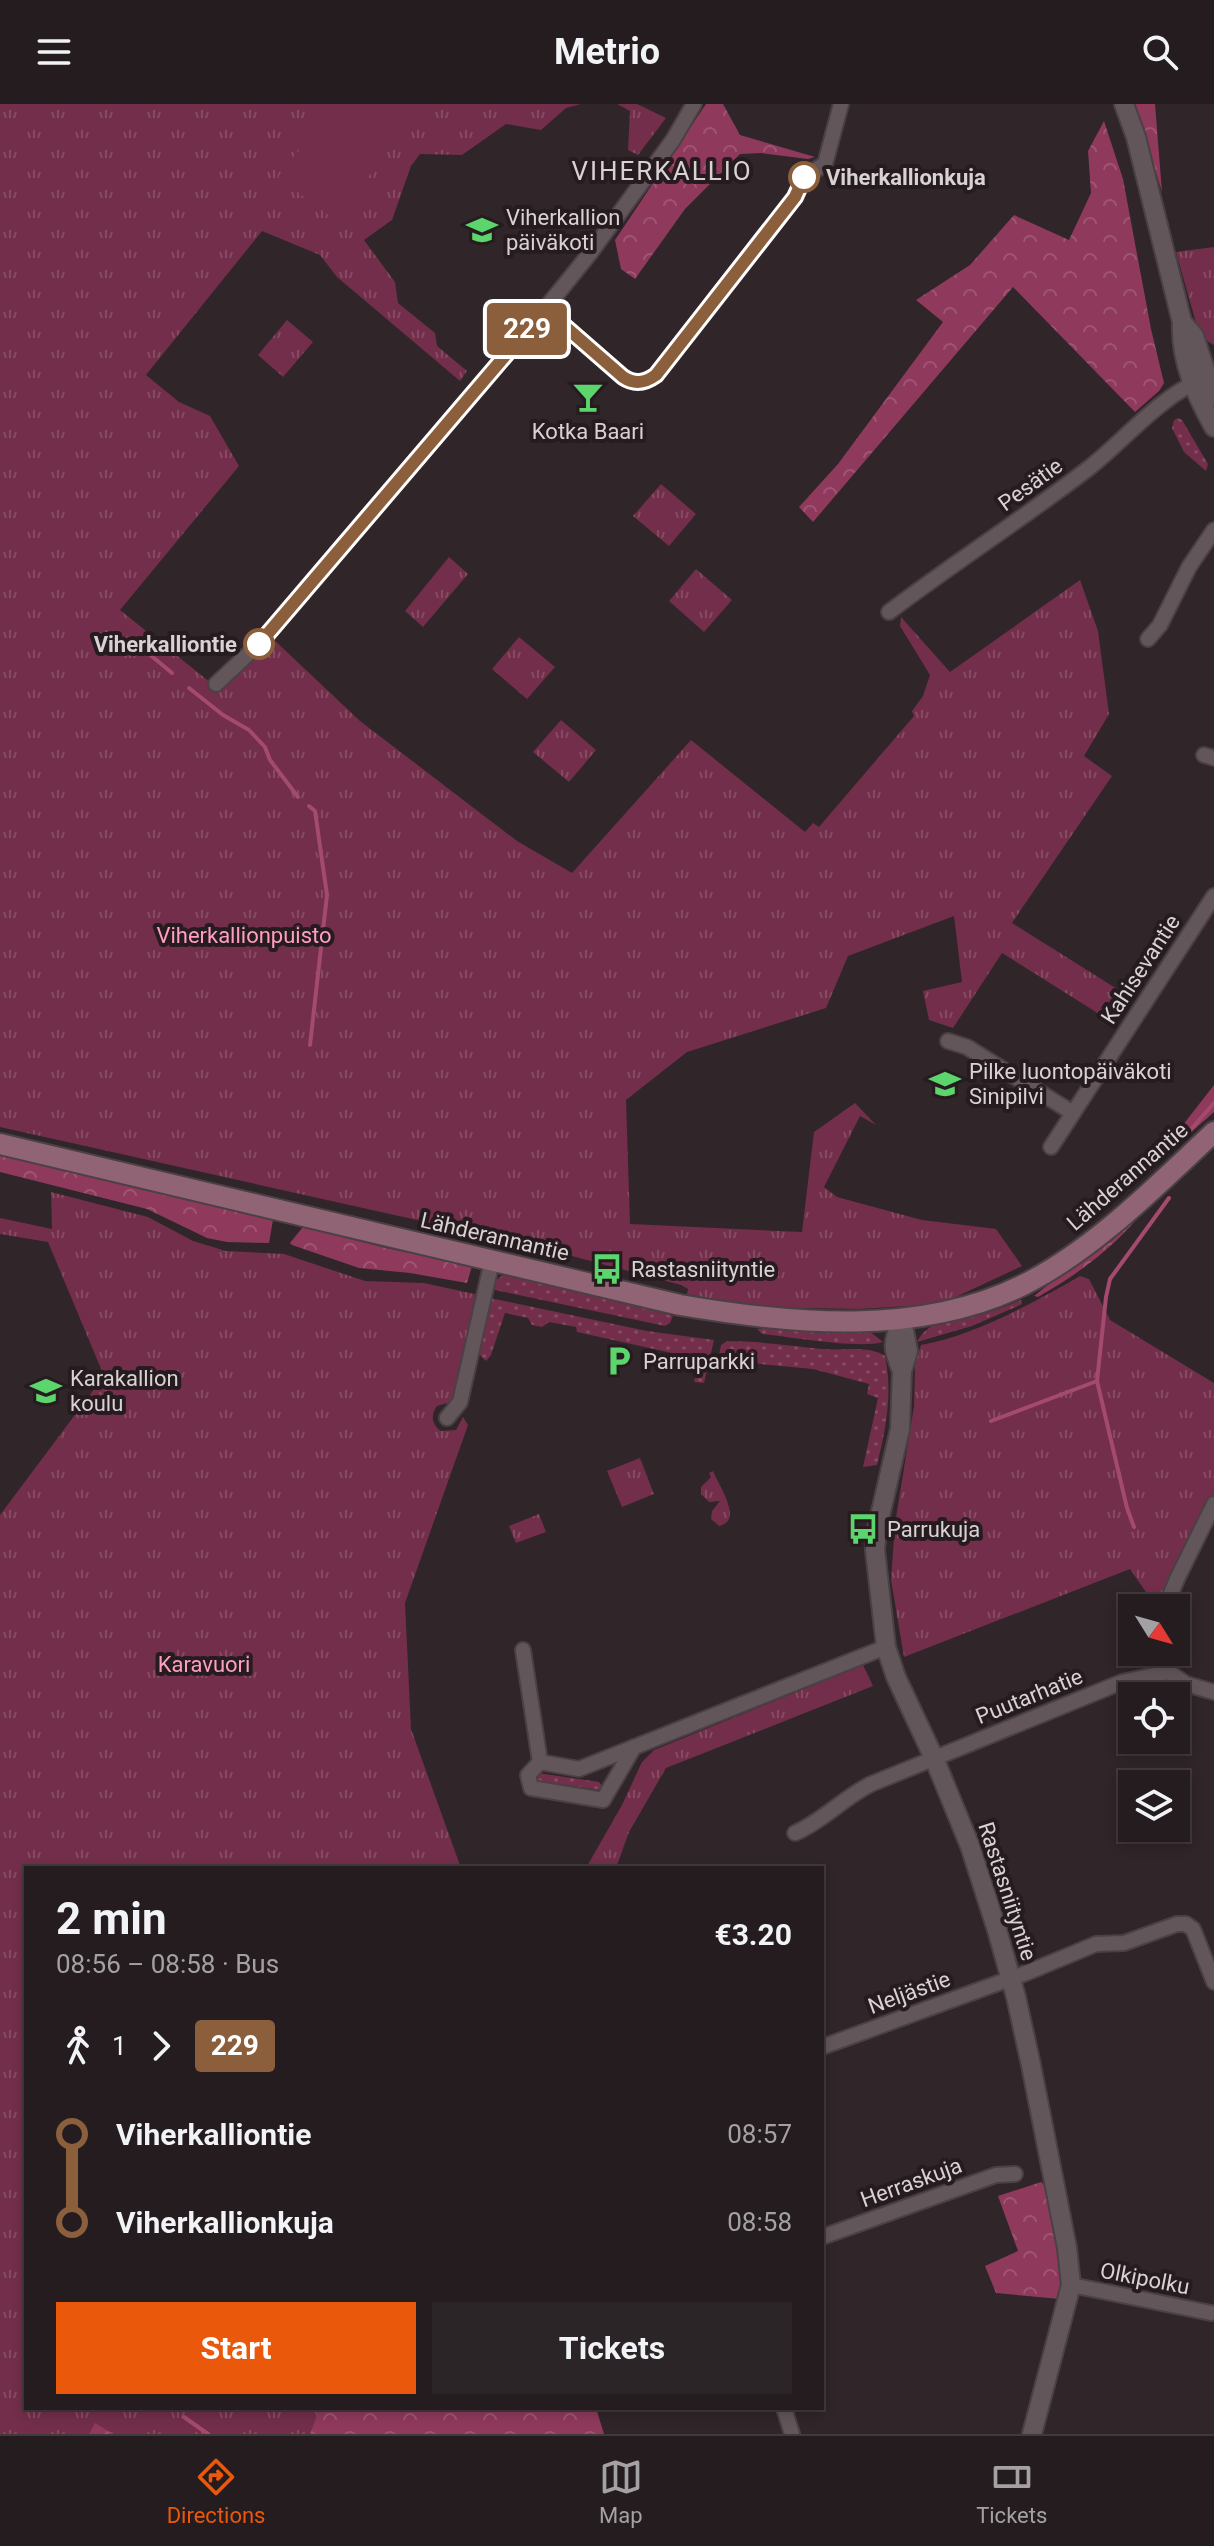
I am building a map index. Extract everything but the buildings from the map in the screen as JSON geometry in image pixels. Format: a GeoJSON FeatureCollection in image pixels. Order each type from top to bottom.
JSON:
{"type":"FeatureCollection","features":[{"type":"Feature","properties":{"kind":"main road","name":"Lähderannantie"},"geometry":{"type":"LineString","coordinates":[[0,1144],[680,1305],[730,1314],[815,1320],[902,1320],[947,1312],[1024,1285],[1096,1237],[1214,1132]]}},
{"type":"Feature","properties":{"kind":"street"},"geometry":{"type":"LineString","coordinates":[[216,684],[259,644],[545,309],[664,152],[694,104]]}},
{"type":"Feature","properties":{"kind":"street"},"geometry":{"type":"LineString","coordinates":[[545,309],[623,377],[639,383],[656,375],[795,197],[804,177],[825,164],[841,104]]}},
{"type":"Feature","properties":{"kind":"street"},"geometry":{"type":"LineString","coordinates":[[1124,104],[1136,137],[1182,322],[1194,336],[1214,427]]}},
{"type":"Feature","properties":{"kind":"street"},"geometry":{"type":"LineString","coordinates":[[1204,379],[1214,397]]}},
{"type":"Feature","properties":{"kind":"street","name":"Pesätie"},"geometry":{"type":"LineString","coordinates":[[889,612],[1037,507],[1174,396],[1204,379]]}},
{"type":"Feature","properties":{"kind":"street"},"geometry":{"type":"LineString","coordinates":[[1148,639],[1160,625],[1189,567],[1214,530]]}},
{"type":"Feature","properties":{"kind":"street","name":"Kahisevantie"},"geometry":{"type":"LineString","coordinates":[[1051,1147],[1214,896]]}},
{"type":"Feature","properties":{"kind":"street"},"geometry":{"type":"LineString","coordinates":[[948,1041],[967,1047],[1073,1113]]}},
{"type":"Feature","properties":{"kind":"street"},"geometry":{"type":"LineString","coordinates":[[447,1418],[460,1402],[492,1261]]}},
{"type":"Feature","properties":{"kind":"street","name":"Rastasniityntie"},"geometry":{"type":"LineString","coordinates":[[902,1320],[893,1340],[902,1371],[900,1429],[875,1550],[886,1647],[896,1677],[970,1846],[1011,1978],[1067,2248],[1071,2285],[1032,2434]]}},
{"type":"Feature","properties":{"kind":"street"},"geometry":{"type":"LineString","coordinates":[[1171,1594],[1214,1504]]}},
{"type":"Feature","properties":{"kind":"street"},"geometry":{"type":"LineString","coordinates":[[540,1762],[579,1769],[886,1647]]}},
{"type":"Feature","properties":{"kind":"street"},"geometry":{"type":"LineString","coordinates":[[523,1650],[540,1762]]}},
{"type":"Feature","properties":{"kind":"street"},"geometry":{"type":"LineString","coordinates":[[1168,1666],[1169,1672],[1186,1684],[1214,1692]]}},
{"type":"Feature","properties":{"kind":"street","name":"Puutarhatie"},"geometry":{"type":"LineString","coordinates":[[795,1833],[815,1825],[857,1791],[1122,1682],[1169,1672]]}},
{"type":"Feature","properties":{"kind":"street"},"geometry":{"type":"LineString","coordinates":[[540,1762],[528,1775],[531,1788],[603,1800],[634,1747]]}},
{"type":"Feature","properties":{"kind":"street","name":"Neljästie"},"geometry":{"type":"LineString","coordinates":[[824,2046],[1096,1944],[1124,1943],[1177,1924],[1186,1924],[1193,1929],[1214,1982]]}},
{"type":"Feature","properties":{"kind":"street","name":"Herraskuja"},"geometry":{"type":"LineString","coordinates":[[824,2236],[996,2175],[1015,2174]]}},
{"type":"Feature","properties":{"kind":"street","name":"Olkipolku"},"geometry":{"type":"LineString","coordinates":[[1071,2285],[1211,2313]]}},
{"type":"Feature","properties":{"kind":"street"},"geometry":{"type":"LineString","coordinates":[[785,2410],[792,2434]]}},
{"type":"Feature","properties":{"kind":"green space","name":"Viherkallionpuisto"},"geometry":{"type":"Polygon","coordinates":[[[0,104],[581,104],[566,108],[541,130],[506,124],[462,155],[420,154],[411,166],[392,220],[364,240],[395,282],[398,303],[435,333],[437,346],[467,371],[460,381],[337,277],[320,255],[262,231],[146,375],[179,402],[210,416],[239,466],[120,610],[221,691],[256,657],[271,637],[360,721],[517,841],[572,873],[691,740],[805,832],[813,823],[819,827],[914,716],[912,711],[923,696],[930,675],[900,626],[901,617],[950,672],[1080,580],[1098,631],[1109,714],[1084,756],[1112,776],[1012,923],[1133,999],[1115,1024],[1002,953],[953,1028],[929,1020],[923,991],[962,982],[954,916],[848,956],[826,1008],[687,1052],[626,1100],[630,1224],[802,1232],[814,1132],[855,1103],[876,1125],[860,1116],[824,1187],[837,1197],[922,1220],[996,1229],[1022,1266],[941,1304],[858,1309],[753,1307],[687,1294],[688,1289],[681,1285],[538,1247],[0,1127],[0,104]]]}},
{"type":"Feature","properties":{"kind":"green space"},"geometry":{"type":"Polygon","coordinates":[[[335,104],[357,104],[399,137],[335,220],[278,177],[335,104]]]}},
{"type":"Feature","properties":{"kind":"green space"},"geometry":{"type":"Polygon","coordinates":[[[365,104],[396,104],[405,112],[393,127],[365,104]]]}},
{"type":"Feature","properties":{"kind":"green space"},"geometry":{"type":"Polygon","coordinates":[[[617,104],[637,104],[666,118],[638,155],[628,150],[630,111],[617,104]]]}},
{"type":"Feature","properties":{"kind":"green space"},"geometry":{"type":"Polygon","coordinates":[[[706,104],[723,104],[740,135],[815,157],[740,154],[685,209],[635,279],[621,269],[615,240],[706,104]]]}},
{"type":"Feature","properties":{"kind":"green space"},"geometry":{"type":"Polygon","coordinates":[[[1135,104],[1155,104],[1162,192],[1135,104]]]}},
{"type":"Feature","properties":{"kind":"green space"},"geometry":{"type":"Polygon","coordinates":[[[1104,121],[1123,179],[1164,383],[1159,391],[1135,412],[1013,287],[813,522],[799,507],[838,464],[943,322],[916,300],[970,265],[1014,215],[1069,240],[1091,193],[1088,151],[1104,121]]]}},
{"type":"Feature","properties":{"kind":"green space"},"geometry":{"type":"Polygon","coordinates":[[[1214,247],[1214,345],[1200,337],[1176,252],[1214,247]]]}},
{"type":"Feature","properties":{"kind":"green space"},"geometry":{"type":"Polygon","coordinates":[[[287,320],[313,342],[283,377],[258,355],[287,320]]]}},
{"type":"Feature","properties":{"kind":"green space"},"geometry":{"type":"Polygon","coordinates":[[[1178,418],[1208,464],[1206,471],[1184,452],[1172,428],[1174,420],[1178,418]]]}},
{"type":"Feature","properties":{"kind":"green space"},"geometry":{"type":"Polygon","coordinates":[[[661,484],[696,514],[669,546],[633,516],[661,484]]]}},
{"type":"Feature","properties":{"kind":"green space"},"geometry":{"type":"Polygon","coordinates":[[[449,557],[468,574],[423,627],[405,611],[449,557]]]}},
{"type":"Feature","properties":{"kind":"green space"},"geometry":{"type":"Polygon","coordinates":[[[696,569],[732,600],[704,632],[669,601],[696,569]]]}},
{"type":"Feature","properties":{"kind":"green space"},"geometry":{"type":"Polygon","coordinates":[[[519,637],[555,667],[527,699],[492,669],[519,637]]]}},
{"type":"Feature","properties":{"kind":"green space"},"geometry":{"type":"Polygon","coordinates":[[[561,720],[596,750],[569,782],[533,752],[561,720]]]}},
{"type":"Feature","properties":{"kind":"green space"},"geometry":{"type":"Polygon","coordinates":[[[1214,1085],[1214,1112],[1148,1170],[1214,1085]]]}},
{"type":"Feature","properties":{"kind":"green space"},"geometry":{"type":"Polygon","coordinates":[[[0,1155],[273,1220],[269,1243],[207,1238],[147,1209],[0,1172],[0,1155]]]}},
{"type":"Feature","properties":{"kind":"green space","name":"Karavuori"},"geometry":{"type":"Polygon","coordinates":[[[51,1192],[148,1217],[193,1241],[226,1251],[284,1254],[365,1281],[424,1283],[479,1295],[456,1396],[451,1402],[437,1406],[433,1416],[441,1431],[456,1430],[463,1417],[468,1425],[405,1603],[411,1729],[460,1866],[24,1866],[24,2410],[319,2410],[310,2434],[113,2434],[95,2423],[89,2434],[0,2434],[0,1515],[104,1376],[48,1242],[0,1234],[0,1218],[52,1229],[51,1192]]]}},
{"type":"Feature","properties":{"kind":"green space"},"geometry":{"type":"Polygon","coordinates":[[[1152,1201],[1100,1255],[1055,1287],[1038,1297],[1034,1296],[1152,1201]]]}},
{"type":"Feature","properties":{"kind":"green space"},"geometry":{"type":"Polygon","coordinates":[[[303,1227],[472,1266],[467,1283],[359,1268],[292,1245],[290,1243],[303,1227]]]}},
{"type":"Feature","properties":{"kind":"green space"},"geometry":{"type":"Polygon","coordinates":[[[504,1274],[673,1316],[665,1326],[495,1290],[492,1287],[495,1281],[504,1274]]]}},
{"type":"Feature","properties":{"kind":"green space"},"geometry":{"type":"Polygon","coordinates":[[[1080,1276],[1089,1279],[1110,1320],[1214,1383],[1214,1504],[1172,1594],[1147,1594],[1130,1569],[904,1657],[891,1580],[895,1524],[914,1406],[915,1364],[921,1345],[962,1334],[1023,1307],[1080,1276]]]}},
{"type":"Feature","properties":{"kind":"green space"},"geometry":{"type":"Polygon","coordinates":[[[490,1298],[647,1331],[714,1340],[704,1383],[694,1382],[699,1359],[577,1332],[576,1327],[549,1322],[542,1327],[532,1325],[528,1318],[505,1313],[491,1355],[486,1361],[478,1350],[490,1298]]]}},
{"type":"Feature","properties":{"kind":"green space"},"geometry":{"type":"Polygon","coordinates":[[[1021,1300],[1022,1304],[972,1326],[917,1342],[936,1324],[985,1313],[1021,1300]]]}},
{"type":"Feature","properties":{"kind":"green space"},"geometry":{"type":"Polygon","coordinates":[[[757,1329],[868,1330],[883,1342],[824,1342],[762,1334],[757,1329]]]}},
{"type":"Feature","properties":{"kind":"green space"},"geometry":{"type":"Polygon","coordinates":[[[727,1341],[863,1349],[885,1356],[887,1410],[877,1465],[863,1467],[878,1398],[867,1394],[869,1384],[813,1369],[718,1360],[721,1345],[727,1341]]]}},
{"type":"Feature","properties":{"kind":"green space"},"geometry":{"type":"Polygon","coordinates":[[[640,1458],[654,1494],[622,1507],[607,1471],[640,1458]]]}},
{"type":"Feature","properties":{"kind":"green space"},"geometry":{"type":"Polygon","coordinates":[[[713,1471],[730,1510],[726,1523],[719,1526],[711,1519],[712,1511],[720,1501],[709,1502],[701,1494],[701,1487],[713,1471]]]}},
{"type":"Feature","properties":{"kind":"green space"},"geometry":{"type":"Polygon","coordinates":[[[539,1514],[546,1532],[516,1543],[509,1526],[539,1514]]]}},
{"type":"Feature","properties":{"kind":"green space"},"geometry":{"type":"Polygon","coordinates":[[[863,1665],[873,1686],[666,1768],[629,1832],[617,1866],[587,1866],[642,1762],[654,1750],[863,1665]]]}},
{"type":"Feature","properties":{"kind":"green space"},"geometry":{"type":"Polygon","coordinates":[[[538,1773],[599,1782],[602,1786],[601,1790],[538,1781],[538,1773]]]}},
{"type":"Feature","properties":{"kind":"green space"},"geometry":{"type":"Polygon","coordinates":[[[1041,2182],[1047,2187],[1055,2229],[1060,2299],[996,2293],[985,2266],[1018,2251],[998,2196],[1041,2182]]]}},
{"type":"Feature","properties":{"kind":"green space"},"geometry":{"type":"Polygon","coordinates":[[[24,2410],[597,2410],[604,2434],[0,2434],[24,2410]]]}},
{"type":"Feature","properties":{"kind":"waterway"},"geometry":{"type":"LineString","coordinates":[[115,642],[130,638],[172,673]]}},
{"type":"Feature","properties":{"kind":"waterway"},"geometry":{"type":"LineString","coordinates":[[189,688],[223,715],[249,730],[265,747],[270,760],[298,797]]}},
{"type":"Feature","properties":{"kind":"waterway"},"geometry":{"type":"LineString","coordinates":[[309,806],[315,811],[327,895],[310,1045]]}},
{"type":"Feature","properties":{"kind":"waterway"},"geometry":{"type":"LineString","coordinates":[[1148,1170],[1180,1142],[1214,1103]]}},
{"type":"Feature","properties":{"kind":"waterway"},"geometry":{"type":"LineString","coordinates":[[1134,1527],[1097,1381],[1110,1279],[1169,1198]]}},
{"type":"Feature","properties":{"kind":"waterway"},"geometry":{"type":"LineString","coordinates":[[991,1421],[1097,1381]]}},
{"type":"Feature","properties":{"kind":"waterway"},"geometry":{"type":"LineString","coordinates":[[184,2417],[208,2434]]}},
{"type":"Feature","properties":{"kind":"bus line","name":"229"},"geometry":{"type":"LineString","coordinates":[[259,644],[545,309],[623,377],[639,383],[648,380],[656,375],[795,197],[804,177]]}},
{"type":"Feature","properties":{"kind":"place","name":"Viherkallionkuja"},"geometry":{"type":"Point","coordinates":[804,177]}},
{"type":"Feature","properties":{"kind":"place","name":"Viherkallion päiväkoti"},"geometry":{"type":"Point","coordinates":[482,230]}},
{"type":"Feature","properties":{"kind":"place","name":"Kotka Baari"},"geometry":{"type":"Point","coordinates":[588,397]}},
{"type":"Feature","properties":{"kind":"place","name":"Viherkalliontie"},"geometry":{"type":"Point","coordinates":[259,644]}},
{"type":"Feature","properties":{"kind":"place","name":"Pilke luontopäiväkoti Sinipilvi"},"geometry":{"type":"Point","coordinates":[945,1084]}},
{"type":"Feature","properties":{"kind":"place","name":"Rastasniityntie"},"geometry":{"type":"Point","coordinates":[607,1269]}},
{"type":"Feature","properties":{"kind":"place","name":"Parruparkki"},"geometry":{"type":"Point","coordinates":[619,1361]}},
{"type":"Feature","properties":{"kind":"place","name":"Karakallion koulu"},"geometry":{"type":"Point","coordinates":[46,1391]}},
{"type":"Feature","properties":{"kind":"place","name":"Parrukuja"},"geometry":{"type":"Point","coordinates":[863,1529]}},
{"type":"Feature","properties":{"kind":"district","name":"VIHERKALLIO"},"geometry":{"type":"Point","coordinates":[662,171]}}]}
